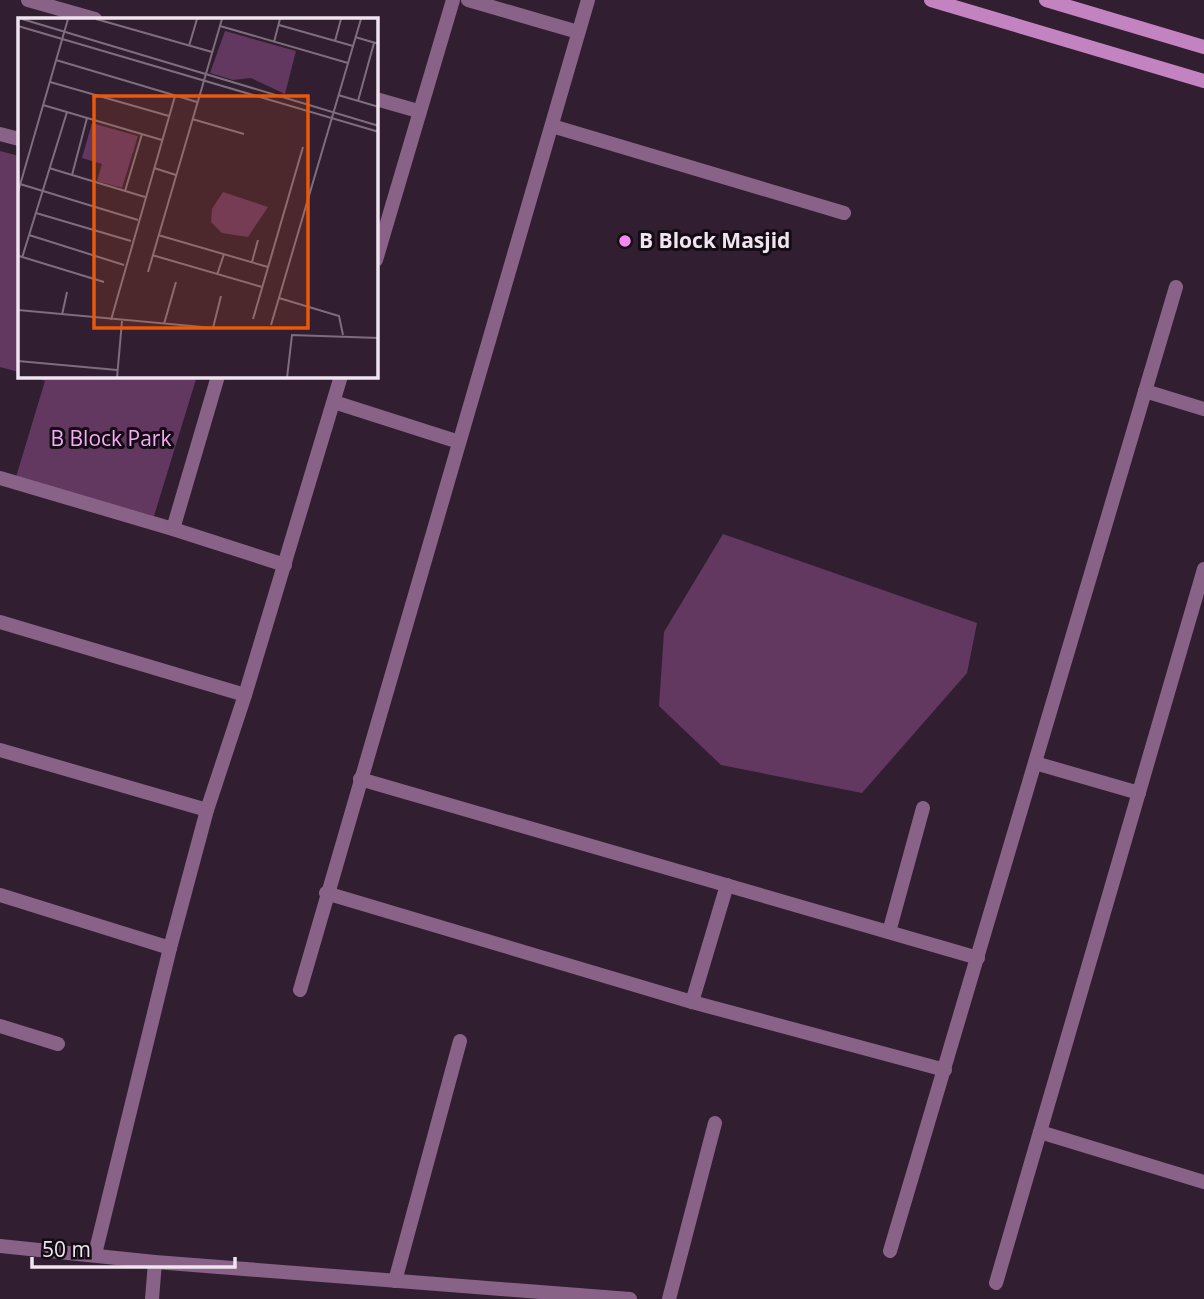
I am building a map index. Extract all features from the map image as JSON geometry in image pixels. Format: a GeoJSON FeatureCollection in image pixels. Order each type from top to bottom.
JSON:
{"type":"FeatureCollection","features":[{"type":"Feature","properties":{"kind":"street"},"geometry":{"type":"LineString","coordinates":[[28,0],[91,18]]}},
{"type":"Feature","properties":{"kind":"street"},"geometry":{"type":"LineString","coordinates":[[379,242],[453,0]]}},
{"type":"Feature","properties":{"kind":"street"},"geometry":{"type":"LineString","coordinates":[[468,0],[578,32]]}},
{"type":"Feature","properties":{"kind":"street"},"geometry":{"type":"LineString","coordinates":[[300,990],[326,893],[588,0]]}},
{"type":"Feature","properties":{"kind":"street"},"geometry":{"type":"LineString","coordinates":[[931,0],[1204,81]]}},
{"type":"Feature","properties":{"kind":"street"},"geometry":{"type":"LineString","coordinates":[[1046,0],[1204,47]]}},
{"type":"Feature","properties":{"kind":"street"},"geometry":{"type":"LineString","coordinates":[[378,100],[418,111]]}},
{"type":"Feature","properties":{"kind":"street"},"geometry":{"type":"LineString","coordinates":[[552,126],[844,213]]}},
{"type":"Feature","properties":{"kind":"street"},"geometry":{"type":"LineString","coordinates":[[0,134],[18,139]]}},
{"type":"Feature","properties":{"kind":"street"},"geometry":{"type":"LineString","coordinates":[[890,1251],[1176,287]]}},
{"type":"Feature","properties":{"kind":"street"},"geometry":{"type":"LineString","coordinates":[[173,529],[217,378]]}},
{"type":"Feature","properties":{"kind":"street"},"geometry":{"type":"LineString","coordinates":[[95,1254],[170,948],[207,810],[245,695],[340,378]]}},
{"type":"Feature","properties":{"kind":"street"},"geometry":{"type":"LineString","coordinates":[[1145,391],[1204,409]]}},
{"type":"Feature","properties":{"kind":"street"},"geometry":{"type":"LineString","coordinates":[[334,402],[459,442]]}},
{"type":"Feature","properties":{"kind":"street"},"geometry":{"type":"LineString","coordinates":[[0,478],[285,565]]}},
{"type":"Feature","properties":{"kind":"street"},"geometry":{"type":"LineString","coordinates":[[996,1283],[1204,569]]}},
{"type":"Feature","properties":{"kind":"street"},"geometry":{"type":"LineString","coordinates":[[0,622],[245,695]]}},
{"type":"Feature","properties":{"kind":"street"},"geometry":{"type":"LineString","coordinates":[[0,750],[207,810]]}},
{"type":"Feature","properties":{"kind":"street"},"geometry":{"type":"LineString","coordinates":[[1035,763],[1139,793]]}},
{"type":"Feature","properties":{"kind":"street"},"geometry":{"type":"LineString","coordinates":[[360,779],[978,958]]}},
{"type":"Feature","properties":{"kind":"street"},"geometry":{"type":"LineString","coordinates":[[889,932],[923,807]]}},
{"type":"Feature","properties":{"kind":"street"},"geometry":{"type":"LineString","coordinates":[[692,1002],[727,885]]}},
{"type":"Feature","properties":{"kind":"street"},"geometry":{"type":"LineString","coordinates":[[326,893],[692,1002],[945,1070]]}},
{"type":"Feature","properties":{"kind":"street"},"geometry":{"type":"LineString","coordinates":[[0,895],[170,948]]}},
{"type":"Feature","properties":{"kind":"street"},"geometry":{"type":"LineString","coordinates":[[0,1026],[58,1044]]}},
{"type":"Feature","properties":{"kind":"street"},"geometry":{"type":"LineString","coordinates":[[395,1281],[460,1041]]}},
{"type":"Feature","properties":{"kind":"street"},"geometry":{"type":"LineString","coordinates":[[669,1299],[715,1123]]}},
{"type":"Feature","properties":{"kind":"street"},"geometry":{"type":"LineString","coordinates":[[1040,1132],[1204,1182]]}},
{"type":"Feature","properties":{"kind":"street"},"geometry":{"type":"LineString","coordinates":[[0,1246],[155,1262],[630,1299]]}},
{"type":"Feature","properties":{"kind":"street"},"geometry":{"type":"LineString","coordinates":[[152,1299],[155,1262]]}},
{"type":"Feature","properties":{"kind":"green space","name":"B Block Park"},"geometry":{"type":"Polygon","coordinates":[[[0,151],[18,156],[18,372],[0,367],[0,151]]]}},
{"type":"Feature","properties":{"kind":"green space","name":"B Block Park"},"geometry":{"type":"Polygon","coordinates":[[[37,378],[196,378],[154,516],[16,477],[45,381],[37,378]]]}},
{"type":"Feature","properties":{"kind":"green space"},"geometry":{"type":"Polygon","coordinates":[[[723,534],[977,623],[967,673],[862,793],[721,765],[659,706],[664,632],[723,534]]]}},
{"type":"Feature","properties":{"kind":"place","name":"B Block Masjid"},"geometry":{"type":"Point","coordinates":[625,241]}}]}
